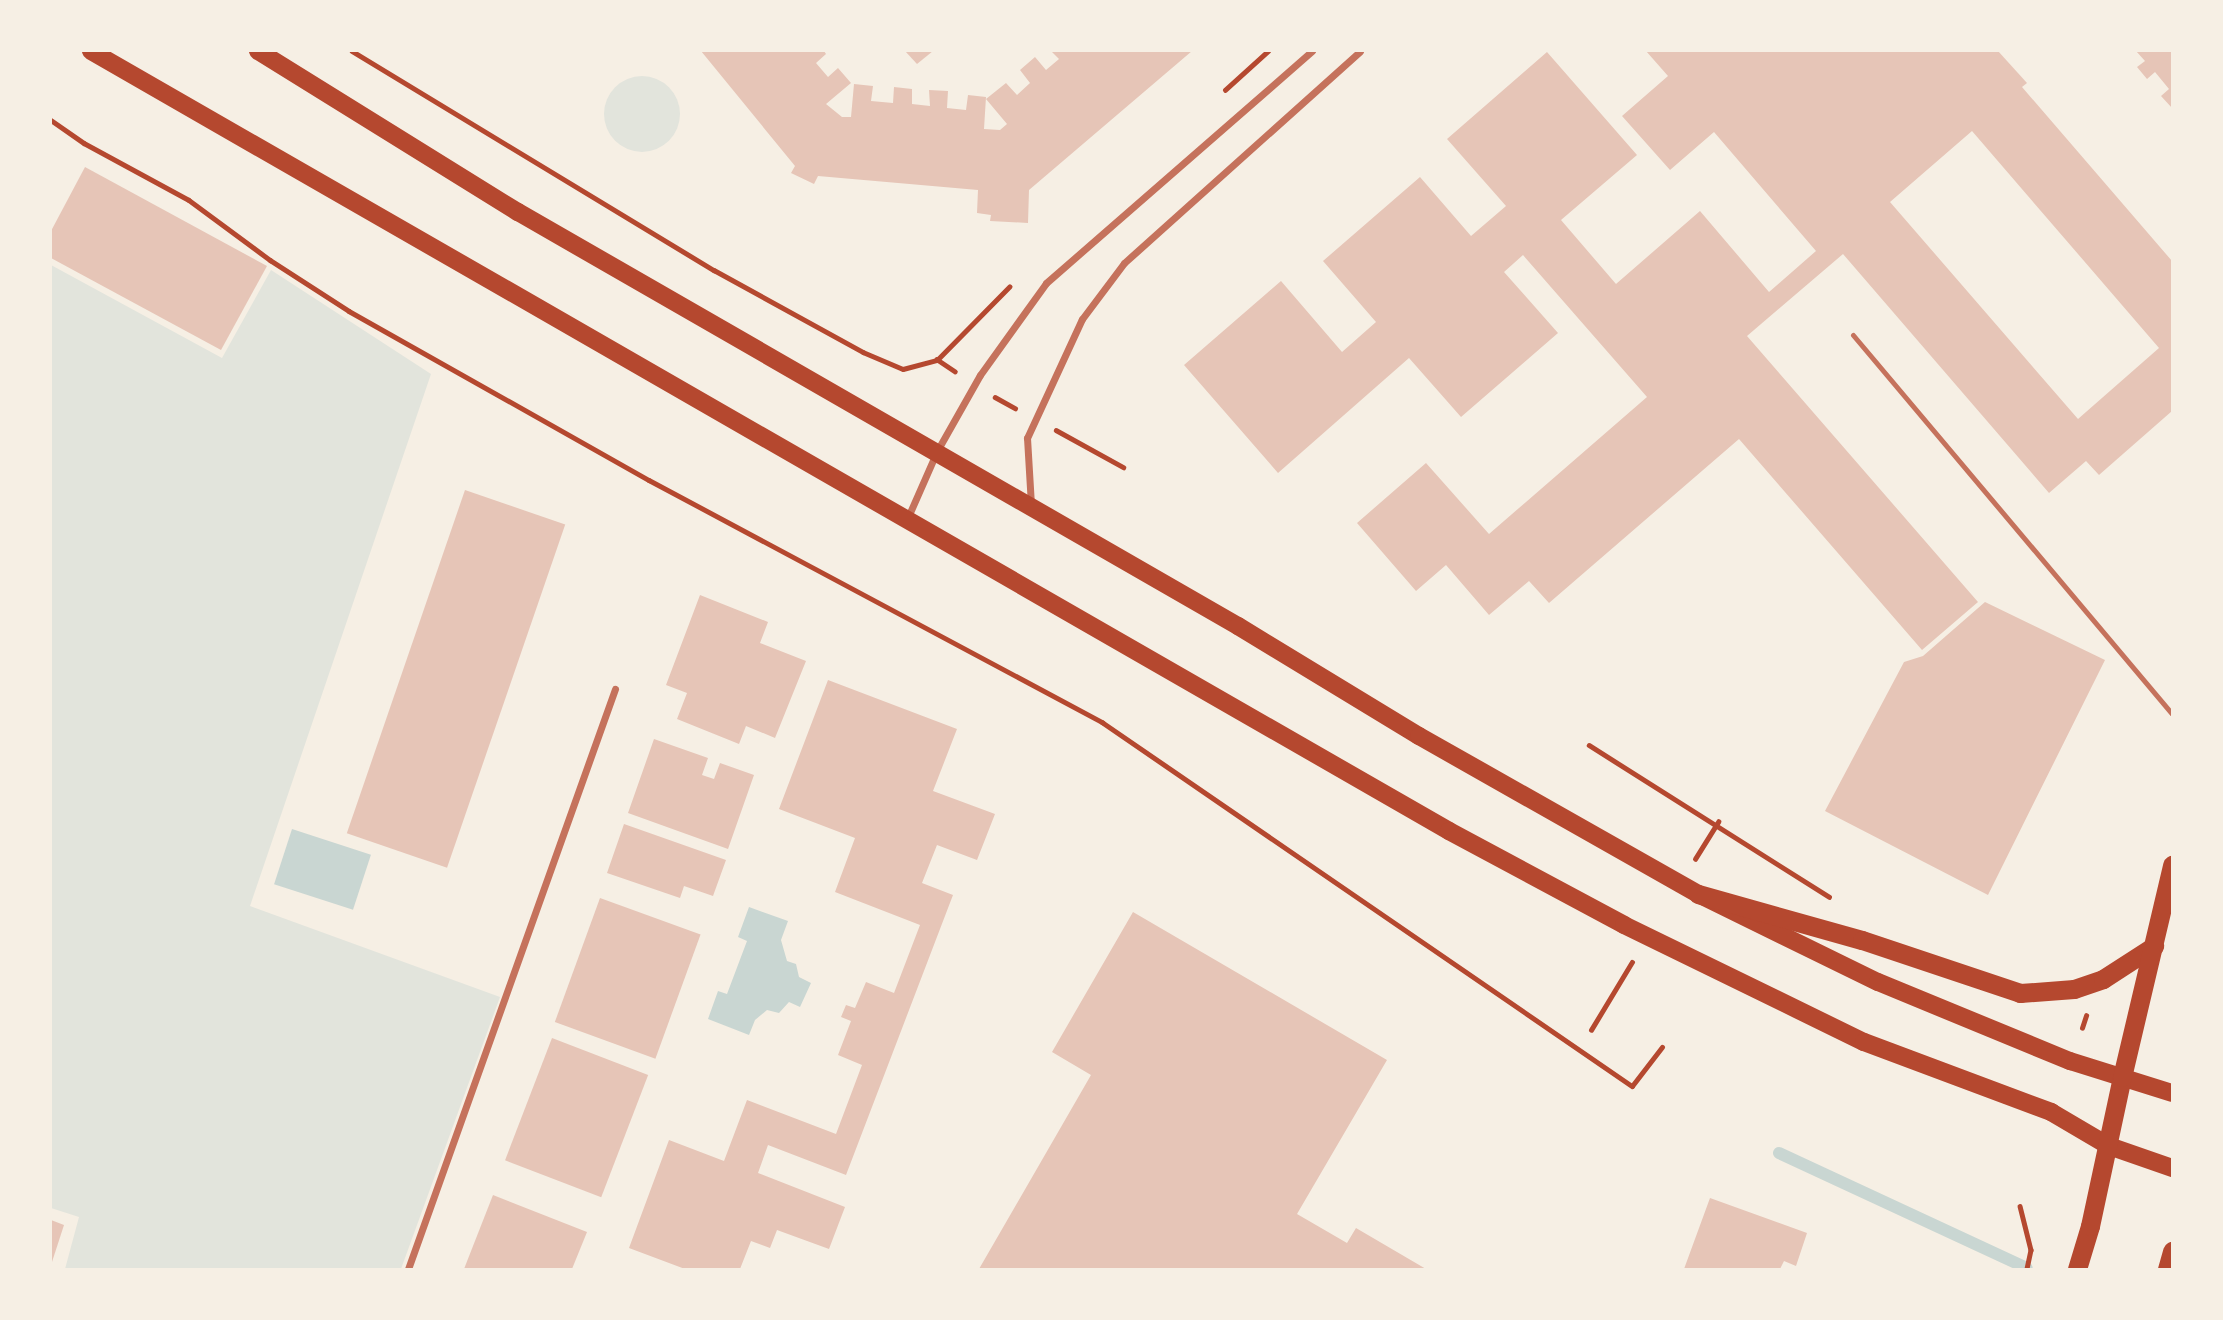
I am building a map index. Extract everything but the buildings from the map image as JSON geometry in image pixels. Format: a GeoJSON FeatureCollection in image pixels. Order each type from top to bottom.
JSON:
{"type":"FeatureCollection","features":[{"type":"Feature","properties":{"kind":"highway"},"geometry":{"type":"LineString","coordinates":[[2077,1269],[2109,1146],[2122,1077],[2172,865]]}},
{"type":"Feature","properties":{"kind":"highway"},"geometry":{"type":"LineString","coordinates":[[1698,894],[1862,940],[2020,993],[2074,989],[2094,982],[2154,946]]}},
{"type":"Feature","properties":{"kind":"highway"},"geometry":{"type":"LineString","coordinates":[[2168,1269],[2172,1251]]}},
{"type":"Feature","properties":{"kind":"main road"},"geometry":{"type":"LineString","coordinates":[[91,51],[698,401],[908,517],[1449,831],[1624,925],[1864,1042],[2052,1112],[2109,1146],[2172,1168]]}},
{"type":"Feature","properties":{"kind":"main road"},"geometry":{"type":"LineString","coordinates":[[258,51],[518,212],[1227,619],[1419,736],[1698,894],[1878,982],[2070,1061],[2172,1093]]}},
{"type":"Feature","properties":{"kind":"street"},"geometry":{"type":"LineString","coordinates":[[908,517],[937,451],[980,375],[1046,283],[1312,51]]}},
{"type":"Feature","properties":{"kind":"street"},"geometry":{"type":"LineString","coordinates":[[1031,506],[1027,438],[1082,319],[1124,263],[1360,51]]}},
{"type":"Feature","properties":{"kind":"street"},"geometry":{"type":"LineString","coordinates":[[408,1269],[615,689]]}},
{"type":"Feature","properties":{"kind":"lane"},"geometry":{"type":"LineString","coordinates":[[1853,335],[2172,714]]}},
{"type":"Feature","properties":{"kind":"path"},"geometry":{"type":"LineString","coordinates":[[352,51],[714,270],[863,352],[904,369],[937,360]]}},
{"type":"Feature","properties":{"kind":"path"},"geometry":{"type":"LineString","coordinates":[[51,120],[84,143],[189,201],[270,260],[349,311],[649,480],[1102,722],[1632,1086],[1662,1046]]}},
{"type":"Feature","properties":{"kind":"path"},"geometry":{"type":"LineString","coordinates":[[1589,745],[1838,902]]}},
{"type":"Feature","properties":{"kind":"path"},"geometry":{"type":"LineString","coordinates":[[2020,1206],[2031,1250],[2027,1269]]}},
{"type":"Feature","properties":{"kind":"shaded area"},"geometry":{"type":"Polygon","coordinates":[[[635,76],[649,76],[663,82],[674,93],[680,114],[677,129],[669,141],[649,152],[635,152],[621,146],[610,135],[604,121],[604,107],[610,93],[621,82],[635,76]]]}},
{"type":"Feature","properties":{"kind":"shaded area"},"geometry":{"type":"Polygon","coordinates":[[[51,265],[222,358],[271,270],[431,374],[250,906],[500,997],[401,1269],[65,1269],[79,1217],[51,1208],[51,265]]]}},
{"type":"Feature","properties":{"kind":"shaded area"},"geometry":{"type":"Polygon","coordinates":[[[292,829],[371,855],[353,910],[274,884],[292,829]]]}},
{"type":"Feature","properties":{"kind":"shaded area"},"geometry":{"type":"Polygon","coordinates":[[[749,907],[788,921],[781,940],[787,961],[796,964],[799,977],[811,983],[800,1007],[789,1002],[779,1013],[767,1010],[755,1020],[749,1035],[708,1019],[718,991],[727,994],[747,941],[738,937],[749,907]]]}},
{"type":"Feature","properties":{"kind":"waterway"},"geometry":{"type":"LineString","coordinates":[[1779,1153],[2027,1268]]}}]}
